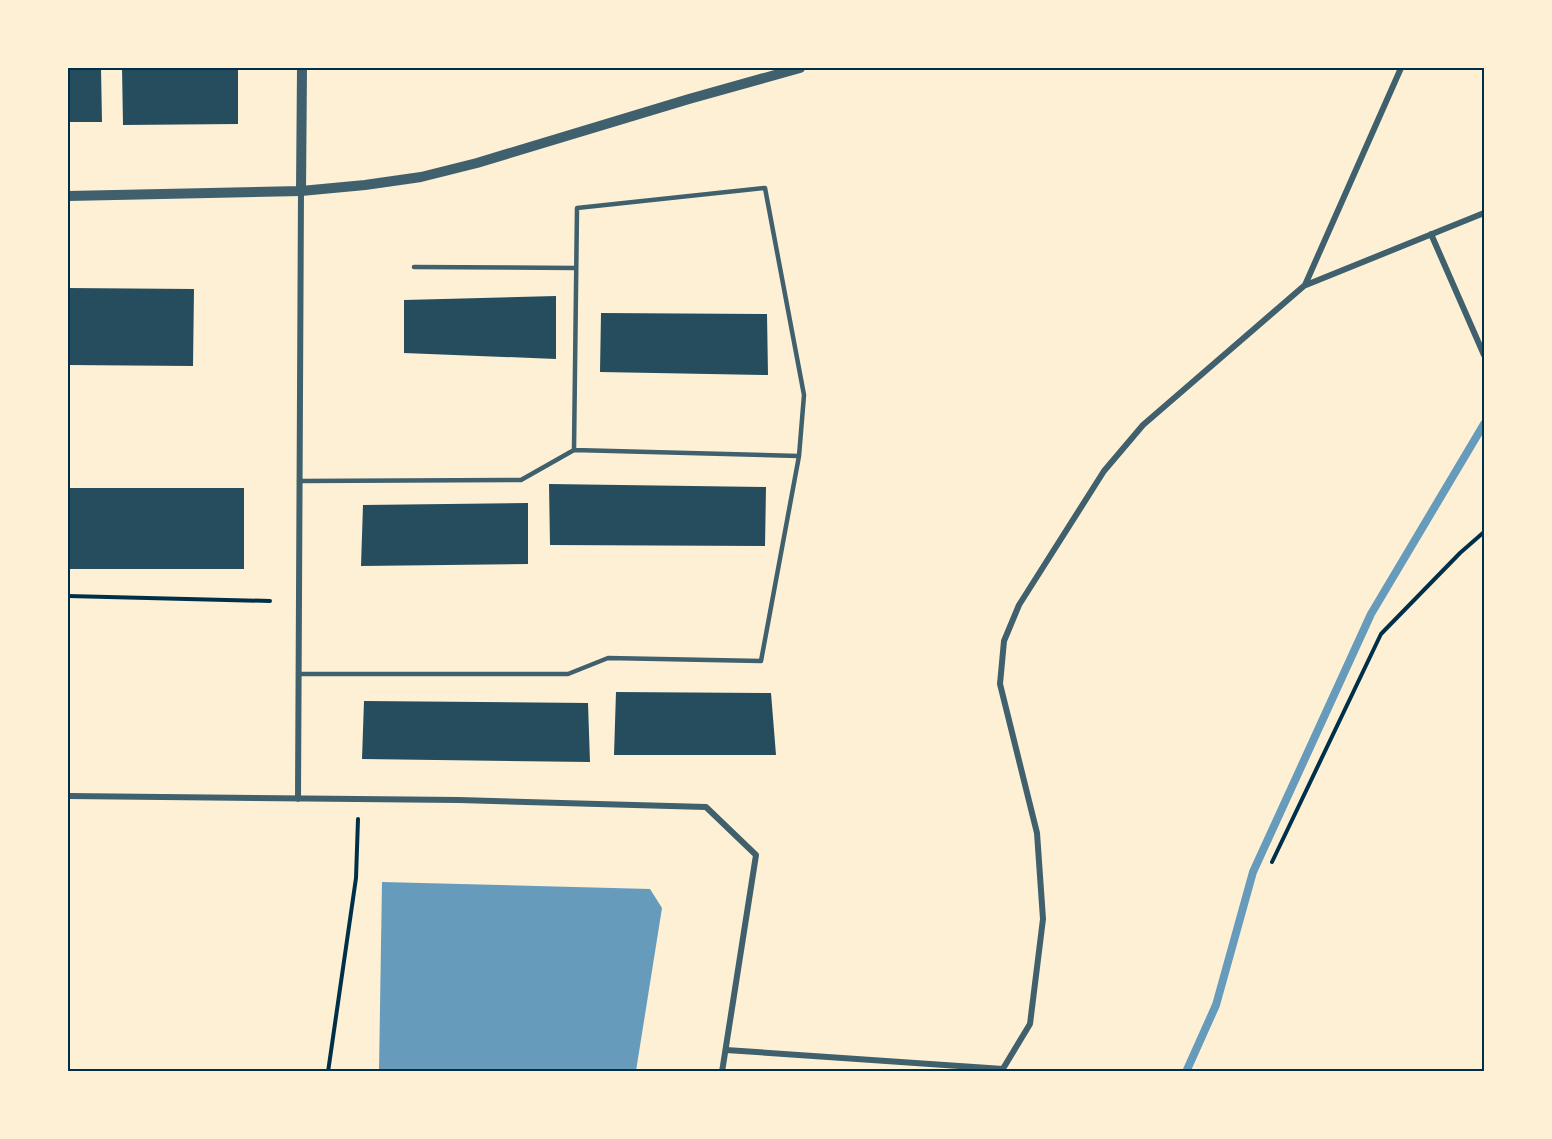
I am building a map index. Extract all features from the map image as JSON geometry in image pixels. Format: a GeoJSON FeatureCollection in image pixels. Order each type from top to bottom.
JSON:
{"type":"FeatureCollection","features":[{"type":"Feature","properties":{"kind":"street"},"geometry":{"type":"LineString","coordinates":[[298,799],[302,68]]}},
{"type":"Feature","properties":{"kind":"street"},"geometry":{"type":"LineString","coordinates":[[68,196],[301,191],[421,177],[477,163],[800,68]]}},
{"type":"Feature","properties":{"kind":"street"},"geometry":{"type":"LineString","coordinates":[[1305,285],[1401,68]]}},
{"type":"Feature","properties":{"kind":"street"},"geometry":{"type":"LineString","coordinates":[[726,1050],[1002,1070],[1030,1024],[1043,919],[1037,833],[1000,684],[1004,641],[1019,605],[1104,471],[1143,425],[1305,285],[1485,213]]}},
{"type":"Feature","properties":{"kind":"street"},"geometry":{"type":"LineString","coordinates":[[1431,234],[1485,355]]}},
{"type":"Feature","properties":{"kind":"street"},"geometry":{"type":"LineString","coordinates":[[68,796],[459,800],[706,807],[756,855],[722,1071]]}},
{"type":"Feature","properties":{"kind":"lane"},"geometry":{"type":"LineString","coordinates":[[298,674],[568,674],[608,658],[761,661],[799,456],[804,395],[765,188],[577,208],[574,450]]}},
{"type":"Feature","properties":{"kind":"lane"},"geometry":{"type":"LineString","coordinates":[[414,267],[576,268]]}},
{"type":"Feature","properties":{"kind":"lane"},"geometry":{"type":"LineString","coordinates":[[299,481],[521,480],[574,450],[799,456]]}},
{"type":"Feature","properties":{"kind":"path"},"geometry":{"type":"LineString","coordinates":[[1272,862],[1381,634],[1460,553],[1485,532]]}},
{"type":"Feature","properties":{"kind":"path"},"geometry":{"type":"LineString","coordinates":[[68,596],[270,601]]}},
{"type":"Feature","properties":{"kind":"path"},"geometry":{"type":"LineString","coordinates":[[328,1071],[356,878],[358,819]]}},
{"type":"Feature","properties":{"kind":"water"},"geometry":{"type":"Polygon","coordinates":[[[382,882],[650,889],[662,908],[636,1071],[379,1071],[382,882]]]}},
{"type":"Feature","properties":{"kind":"building"},"geometry":{"type":"Polygon","coordinates":[[[68,68],[101,68],[102,122],[68,122],[68,68]]]}},
{"type":"Feature","properties":{"kind":"building"},"geometry":{"type":"Polygon","coordinates":[[[122,68],[238,68],[238,124],[123,125],[122,68]]]}},
{"type":"Feature","properties":{"kind":"building"},"geometry":{"type":"Polygon","coordinates":[[[68,288],[194,289],[193,366],[68,365],[68,288]]]}},
{"type":"Feature","properties":{"kind":"building"},"geometry":{"type":"Polygon","coordinates":[[[556,296],[556,359],[404,353],[404,300],[556,296]]]}},
{"type":"Feature","properties":{"kind":"building"},"geometry":{"type":"Polygon","coordinates":[[[601,313],[767,314],[768,375],[600,372],[601,313]]]}},
{"type":"Feature","properties":{"kind":"building"},"geometry":{"type":"Polygon","coordinates":[[[549,484],[766,487],[765,546],[550,545],[549,484]]]}},
{"type":"Feature","properties":{"kind":"building"},"geometry":{"type":"Polygon","coordinates":[[[68,488],[244,488],[244,569],[68,569],[68,488]]]}},
{"type":"Feature","properties":{"kind":"building"},"geometry":{"type":"Polygon","coordinates":[[[528,503],[528,564],[361,566],[363,505],[528,503]]]}},
{"type":"Feature","properties":{"kind":"building"},"geometry":{"type":"Polygon","coordinates":[[[616,692],[771,693],[776,755],[614,755],[616,692]]]}},
{"type":"Feature","properties":{"kind":"building"},"geometry":{"type":"Polygon","coordinates":[[[364,701],[588,703],[590,762],[362,759],[364,701]]]}},
{"type":"Feature","properties":{"kind":"waterway"},"geometry":{"type":"LineString","coordinates":[[1186,1072],[1216,1005],[1253,872],[1371,614],[1484,424]]}}]}
